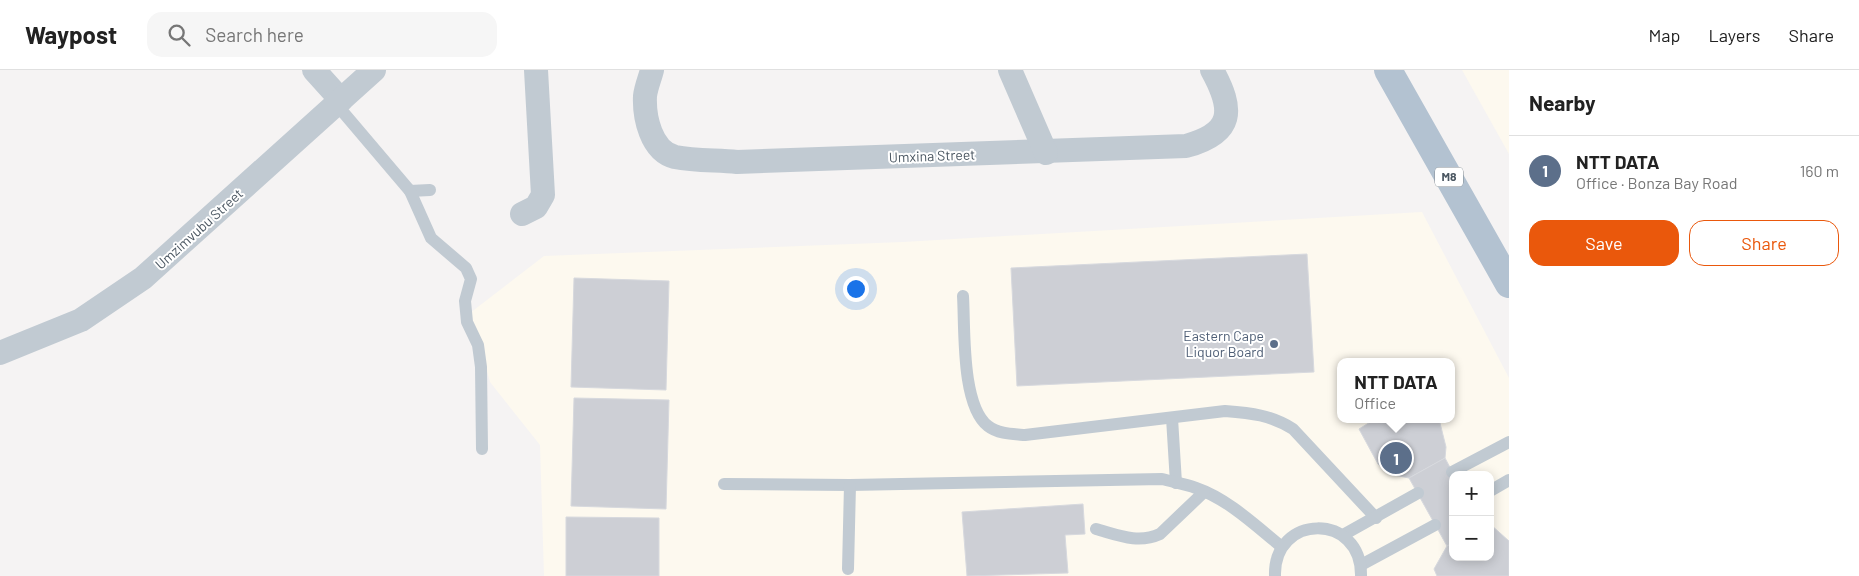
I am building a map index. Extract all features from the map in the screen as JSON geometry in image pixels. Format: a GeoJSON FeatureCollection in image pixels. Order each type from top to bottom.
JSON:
{"type":"FeatureCollection","features":[{"type":"Feature","properties":{"kind":"main road","name":"M8"},"geometry":{"type":"LineString","coordinates":[[1388,70],[1509,284]]}},
{"type":"Feature","properties":{"kind":"street"},"geometry":{"type":"LineString","coordinates":[[314,70],[339,102]]}},
{"type":"Feature","properties":{"kind":"street","name":"Umzimvubu Street"},"geometry":{"type":"LineString","coordinates":[[0,353],[81,320],[143,278],[374,70]]}},
{"type":"Feature","properties":{"kind":"street"},"geometry":{"type":"LineString","coordinates":[[522,214],[536,207],[543,195],[536,70]]}},
{"type":"Feature","properties":{"kind":"street","name":"Umxina Street"},"geometry":{"type":"LineString","coordinates":[[652,70],[645,94],[645,116],[655,142],[664,151],[674,156],[737,162],[1186,146],[1213,136],[1225,123],[1227,104],[1212,70]]}},
{"type":"Feature","properties":{"kind":"street"},"geometry":{"type":"LineString","coordinates":[[1010,70],[1046,152]]}},
{"type":"Feature","properties":{"kind":"lane"},"geometry":{"type":"LineString","coordinates":[[339,102],[410,191],[431,238],[466,268],[471,279],[465,301],[467,322],[478,345],[481,367],[482,449]]}},
{"type":"Feature","properties":{"kind":"lane"},"geometry":{"type":"LineString","coordinates":[[410,191],[430,190]]}},
{"type":"Feature","properties":{"kind":"lane"},"geometry":{"type":"LineString","coordinates":[[963,296],[969,387],[978,417],[989,428],[1002,433],[1025,436],[1225,411],[1256,413],[1281,422],[1293,430],[1376,518]]}},
{"type":"Feature","properties":{"kind":"lane"},"geometry":{"type":"LineString","coordinates":[[1172,418],[1176,483]]}},
{"type":"Feature","properties":{"kind":"lane"},"geometry":{"type":"LineString","coordinates":[[1454,471],[1509,442]]}},
{"type":"Feature","properties":{"kind":"lane"},"geometry":{"type":"LineString","coordinates":[[724,484],[850,485],[1162,479],[1204,492],[1234,509],[1282,547]]}},
{"type":"Feature","properties":{"kind":"lane"},"geometry":{"type":"LineString","coordinates":[[1494,489],[1509,480]]}},
{"type":"Feature","properties":{"kind":"lane"},"geometry":{"type":"LineString","coordinates":[[848,569],[850,485]]}},
{"type":"Feature","properties":{"kind":"lane"},"geometry":{"type":"LineString","coordinates":[[1096,529],[1139,540],[1154,537],[1160,534],[1204,492]]}},
{"type":"Feature","properties":{"kind":"lane"},"geometry":{"type":"LineString","coordinates":[[1343,535],[1418,493]]}},
{"type":"Feature","properties":{"kind":"lane"},"geometry":{"type":"LineString","coordinates":[[1275,576],[1276,560],[1282,547],[1291,537],[1303,530],[1317,528],[1343,535],[1358,554],[1361,571],[1436,525]]}},
{"type":"Feature","properties":{"kind":"shaded area"},"geometry":{"type":"Polygon","coordinates":[[[1462,70],[1509,70],[1509,154],[1462,70]]]}},
{"type":"Feature","properties":{"kind":"shaded area"},"geometry":{"type":"Polygon","coordinates":[[[1422,212],[1509,378],[1509,576],[544,576],[540,445],[490,382],[470,313],[544,256],[903,242],[1422,212]]]}},
{"type":"Feature","properties":{"kind":"building"},"geometry":{"type":"Polygon","coordinates":[[[1307,254],[1314,372],[1017,386],[1011,268],[1307,254]]]}},
{"type":"Feature","properties":{"kind":"building"},"geometry":{"type":"Polygon","coordinates":[[[574,278],[669,281],[666,390],[571,387],[574,278]]]}},
{"type":"Feature","properties":{"kind":"building"},"geometry":{"type":"Polygon","coordinates":[[[574,398],[669,400],[666,509],[571,506],[574,398]]]}},
{"type":"Feature","properties":{"kind":"building"},"geometry":{"type":"Polygon","coordinates":[[[1369,423],[1440,423],[1446,447],[1445,458],[1409,478],[1389,474],[1378,464],[1359,429],[1369,423]]]}},
{"type":"Feature","properties":{"kind":"building"},"geometry":{"type":"Polygon","coordinates":[[[1445,458],[1452,471],[1449,471],[1449,545],[1447,546],[1409,478],[1445,458]]]}},
{"type":"Feature","properties":{"kind":"building"},"geometry":{"type":"Polygon","coordinates":[[[1083,504],[1085,534],[1065,535],[1068,573],[967,576],[962,512],[1083,504]]]}},
{"type":"Feature","properties":{"kind":"building"},"geometry":{"type":"Polygon","coordinates":[[[566,517],[659,518],[659,576],[566,576],[566,517]]]}},
{"type":"Feature","properties":{"kind":"building"},"geometry":{"type":"Polygon","coordinates":[[[1494,528],[1509,541],[1509,576],[1437,576],[1434,569],[1449,545],[1449,561],[1494,561],[1494,528]]]}},
{"type":"Feature","properties":{"kind":"place","name":"Eastern Cape Liquor Board"},"geometry":{"type":"Point","coordinates":[1274,344]}},
{"type":"Feature","properties":{"kind":"place","name":"NTT DATA"},"geometry":{"type":"Point","coordinates":[1396,458]}}]}
